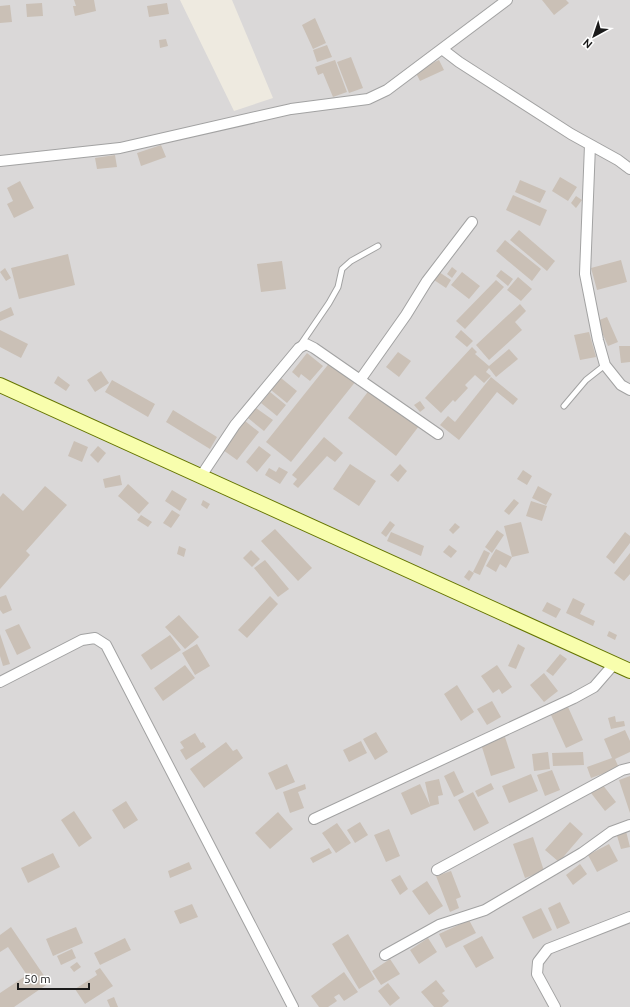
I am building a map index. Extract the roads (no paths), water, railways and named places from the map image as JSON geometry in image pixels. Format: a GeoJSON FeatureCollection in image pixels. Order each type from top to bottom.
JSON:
{"type":"FeatureCollection","features":[{"type":"Feature","properties":{"kind":"main road"},"geometry":{"type":"LineString","coordinates":[[0,385],[630,671]]}},
{"type":"Feature","properties":{"kind":"street"},"geometry":{"type":"LineString","coordinates":[[0,161],[120,148],[291,109],[368,99],[387,90],[507,0]]}},
{"type":"Feature","properties":{"kind":"street"},"geometry":{"type":"LineString","coordinates":[[442,49],[459,62],[537,113],[618,160],[630,169]]}},
{"type":"Feature","properties":{"kind":"street"},"geometry":{"type":"LineString","coordinates":[[590,145],[585,274],[598,340],[605,365],[621,385],[630,390]]}},
{"type":"Feature","properties":{"kind":"street"},"geometry":{"type":"LineString","coordinates":[[360,380],[406,316],[428,281],[472,222]]}},
{"type":"Feature","properties":{"kind":"street"},"geometry":{"type":"LineString","coordinates":[[201,476],[235,425],[299,348],[306,344],[314,348],[438,434]]}},
{"type":"Feature","properties":{"kind":"street"},"geometry":{"type":"LineString","coordinates":[[0,682],[82,640],[95,638],[106,645],[293,1007]]}},
{"type":"Feature","properties":{"kind":"street"},"geometry":{"type":"LineString","coordinates":[[314,819],[574,698],[594,687],[614,664]]}},
{"type":"Feature","properties":{"kind":"street"},"geometry":{"type":"LineString","coordinates":[[437,870],[622,770],[630,768]]}},
{"type":"Feature","properties":{"kind":"street"},"geometry":{"type":"LineString","coordinates":[[385,955],[439,925],[485,910],[582,853],[611,832],[630,825]]}},
{"type":"Feature","properties":{"kind":"street"},"geometry":{"type":"LineString","coordinates":[[555,1007],[537,974],[538,962],[548,949],[630,917]]}},
{"type":"Feature","properties":{"kind":"lane"},"geometry":{"type":"LineString","coordinates":[[299,348],[335,293],[342,269],[351,261],[378,246]]}},
{"type":"Feature","properties":{"kind":"lane"},"geometry":{"type":"LineString","coordinates":[[564,406],[586,380],[605,365]]}}]}
